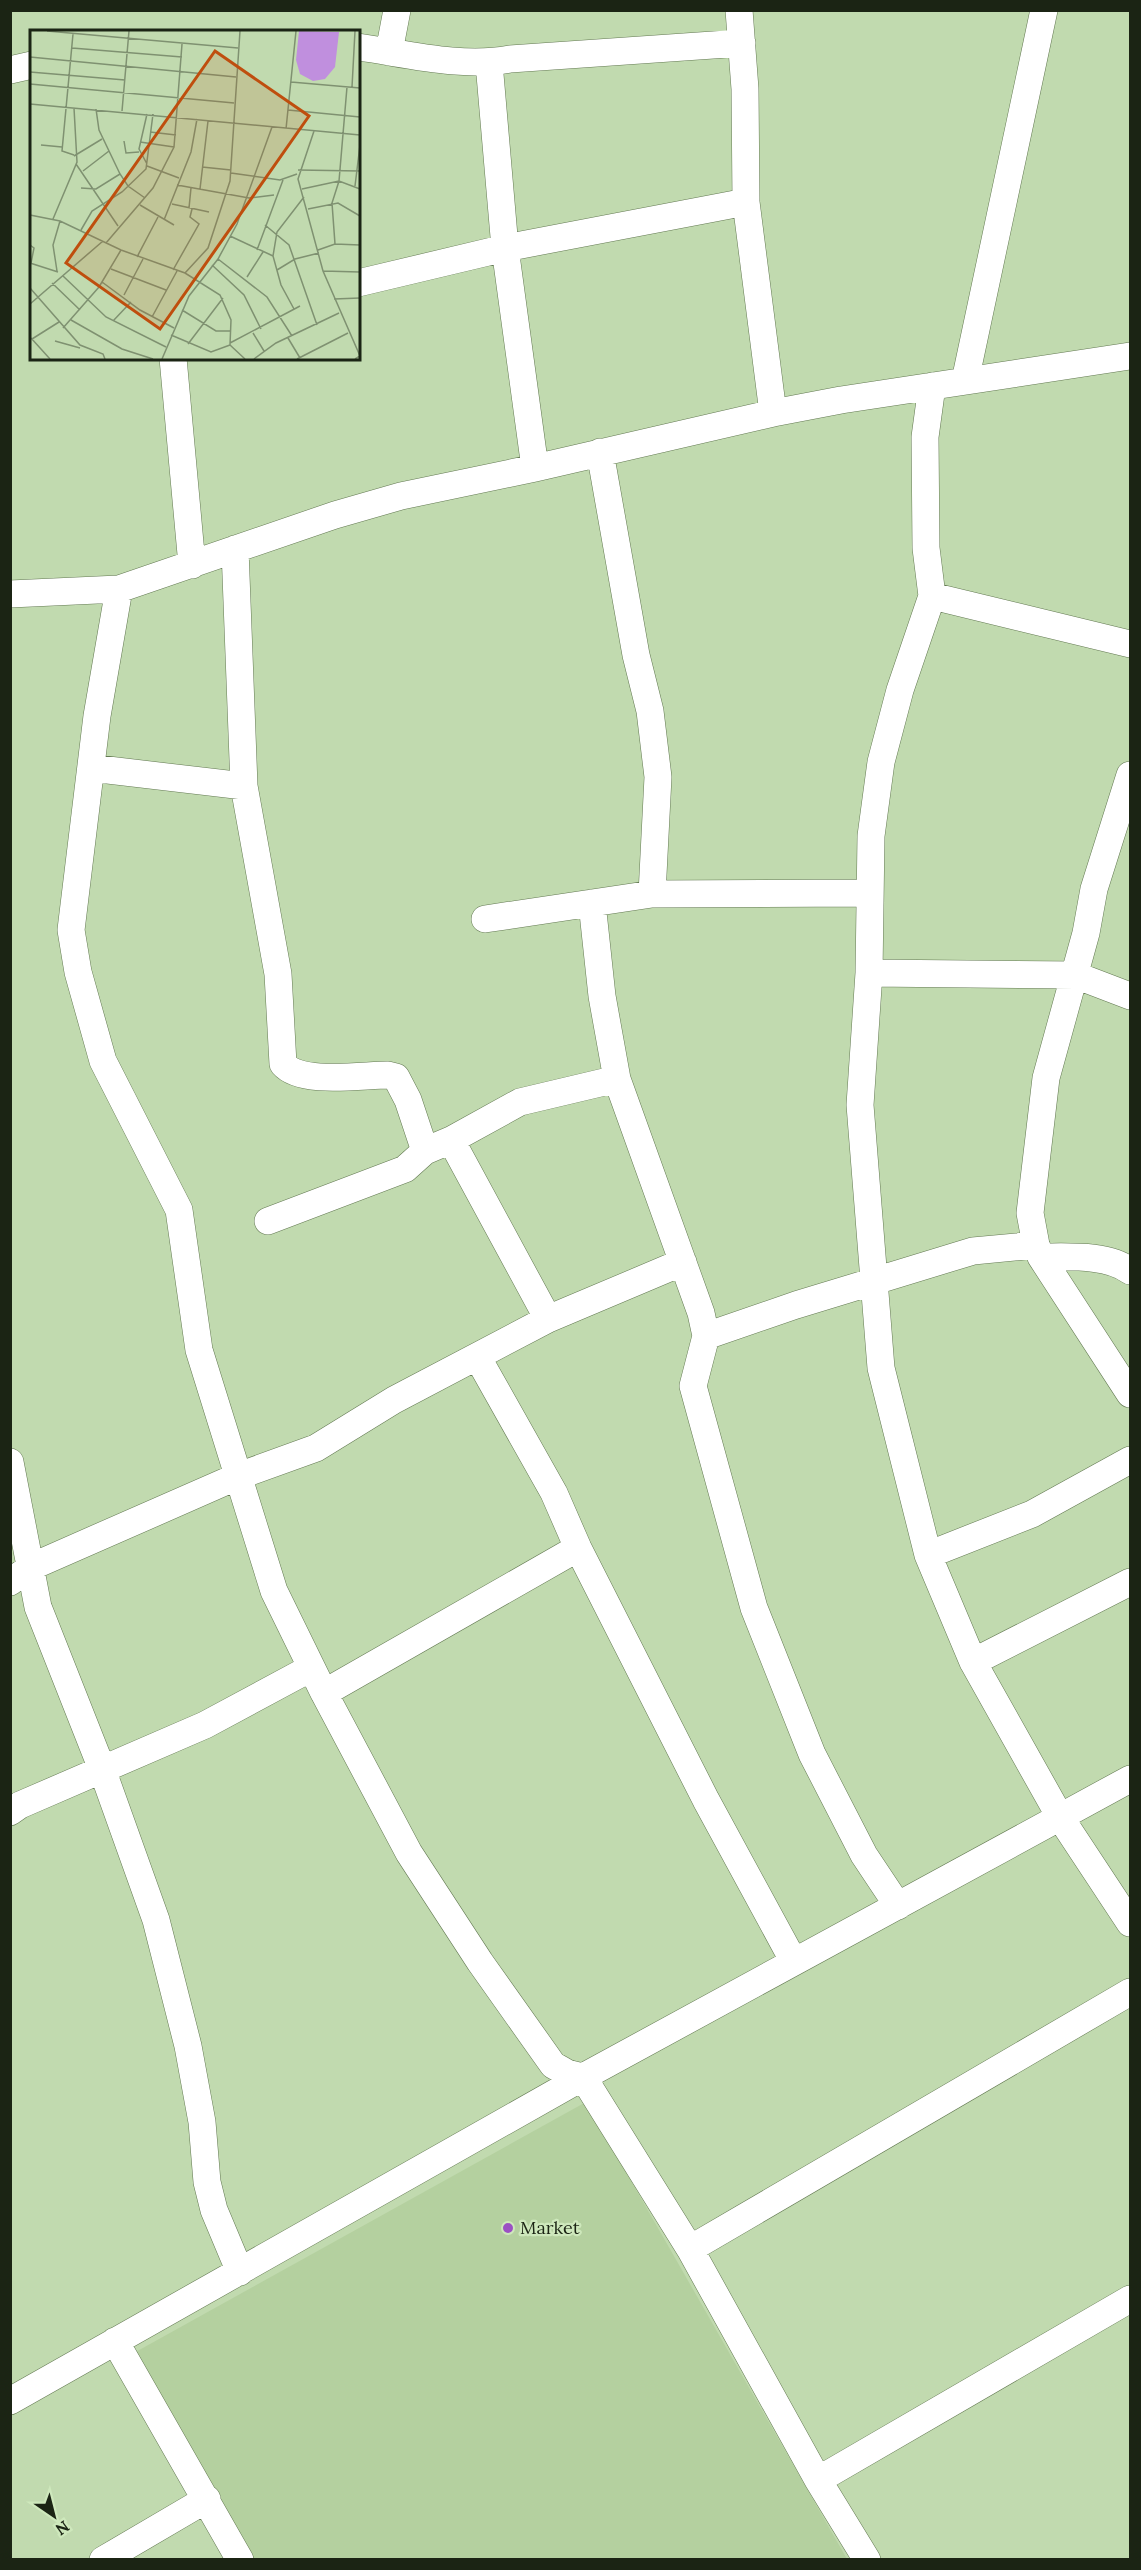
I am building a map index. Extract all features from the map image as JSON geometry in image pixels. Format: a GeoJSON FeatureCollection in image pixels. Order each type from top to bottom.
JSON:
{"type":"FeatureCollection","features":[{"type":"Feature","properties":{"kind":"street"},"geometry":{"type":"LineString","coordinates":[[389,52],[397,10]]}},
{"type":"Feature","properties":{"kind":"street"},"geometry":{"type":"LineString","coordinates":[[740,10],[746,202],[773,413]]}},
{"type":"Feature","properties":{"kind":"street"},"geometry":{"type":"LineString","coordinates":[[964,381],[1044,10]]}},
{"type":"Feature","properties":{"kind":"street"},"geometry":{"type":"LineString","coordinates":[[360,47],[489,63],[510,59],[742,43]]}},
{"type":"Feature","properties":{"kind":"street"},"geometry":{"type":"LineString","coordinates":[[489,63],[505,248],[535,468]]}},
{"type":"Feature","properties":{"kind":"street"},"geometry":{"type":"LineString","coordinates":[[10,70],[30,65]]}},
{"type":"Feature","properties":{"kind":"street"},"geometry":{"type":"LineString","coordinates":[[360,283],[505,248],[746,202]]}},
{"type":"Feature","properties":{"kind":"street"},"geometry":{"type":"LineString","coordinates":[[10,594],[118,589],[335,515],[401,496],[535,468],[773,413],[841,400],[1131,356]]}},
{"type":"Feature","properties":{"kind":"street"},"geometry":{"type":"LineString","coordinates":[[173,360],[192,565]]}},
{"type":"Feature","properties":{"kind":"street"},"geometry":{"type":"LineString","coordinates":[[932,387],[925,436],[926,548],[932,596],[900,690],[881,762],[871,836],[869,973],[860,1106],[876,1281],[876,1324],[881,1368],[928,1555],[973,1662],[1060,1817],[1131,1923]]}},
{"type":"Feature","properties":{"kind":"street"},"geometry":{"type":"LineString","coordinates":[[600,452],[636,655],[650,711],[658,777],[651,894]]}},
{"type":"Feature","properties":{"kind":"street"},"geometry":{"type":"LineString","coordinates":[[235,549],[244,786],[278,974],[283,1064],[296,1073],[314,1077],[388,1074],[396,1077],[408,1100],[425,1151]]}},
{"type":"Feature","properties":{"kind":"street"},"geometry":{"type":"LineString","coordinates":[[118,589],[91,768],[71,930],[78,972],[103,1061],[179,1210],[199,1350],[236,1477],[274,1591],[311,1668],[409,1853],[480,1962],[553,2065],[567,2073],[583,2077],[690,2249],[818,2480],[867,2559]]}},
{"type":"Feature","properties":{"kind":"street"},"geometry":{"type":"LineString","coordinates":[[932,596],[1131,644]]}},
{"type":"Feature","properties":{"kind":"street"},"geometry":{"type":"LineString","coordinates":[[91,768],[244,786]]}},
{"type":"Feature","properties":{"kind":"street"},"geometry":{"type":"LineString","coordinates":[[1131,775],[1094,889],[1076,975],[1046,1078],[1030,1213],[1038,1251],[1131,1394]]}},
{"type":"Feature","properties":{"kind":"street"},"geometry":{"type":"LineString","coordinates":[[484,919],[651,894],[870,893]]}},
{"type":"Feature","properties":{"kind":"street"},"geometry":{"type":"LineString","coordinates":[[592,903],[602,996],[617,1079],[701,1313],[706,1336],[694,1372],[693,1386],[754,1608],[812,1754],[864,1855],[898,1906]]}},
{"type":"Feature","properties":{"kind":"street"},"geometry":{"type":"LineString","coordinates":[[869,973],[1076,975],[1131,996]]}},
{"type":"Feature","properties":{"kind":"street"},"geometry":{"type":"LineString","coordinates":[[268,1221],[405,1169],[425,1151],[451,1140],[520,1102],[617,1079]]}},
{"type":"Feature","properties":{"kind":"street"},"geometry":{"type":"LineString","coordinates":[[451,1140],[548,1319]]}},
{"type":"Feature","properties":{"kind":"street"},"geometry":{"type":"LineString","coordinates":[[706,1336],[796,1305],[973,1251],[1038,1251],[1090,1258],[1131,1271]]}},
{"type":"Feature","properties":{"kind":"street"},"geometry":{"type":"LineString","coordinates":[[21,1574],[236,1477],[316,1448],[394,1400],[478,1358],[548,1319],[683,1262]]}},
{"type":"Feature","properties":{"kind":"street"},"geometry":{"type":"LineString","coordinates":[[478,1358],[554,1493],[578,1548],[705,1800],[794,1962]]}},
{"type":"Feature","properties":{"kind":"street"},"geometry":{"type":"LineString","coordinates":[[928,1555],[1032,1514],[1131,1460]]}},
{"type":"Feature","properties":{"kind":"street"},"geometry":{"type":"LineString","coordinates":[[10,1462],[21,1574],[38,1607],[102,1769],[156,1920],[188,2046],[202,2122],[207,2182],[214,2210],[240,2272]]}},
{"type":"Feature","properties":{"kind":"street"},"geometry":{"type":"LineString","coordinates":[[324,1693],[578,1548]]}},
{"type":"Feature","properties":{"kind":"street"},"geometry":{"type":"LineString","coordinates":[[973,1662],[1131,1582]]}},
{"type":"Feature","properties":{"kind":"street"},"geometry":{"type":"LineString","coordinates":[[10,1812],[20,1805],[205,1725],[311,1668]]}},
{"type":"Feature","properties":{"kind":"street"},"geometry":{"type":"LineString","coordinates":[[10,2401],[583,2077],[1131,1779]]}},
{"type":"Feature","properties":{"kind":"street"},"geometry":{"type":"LineString","coordinates":[[690,2249],[1131,1992]]}},
{"type":"Feature","properties":{"kind":"street"},"geometry":{"type":"LineString","coordinates":[[818,2480],[1131,2299]]}},
{"type":"Feature","properties":{"kind":"street"},"geometry":{"type":"LineString","coordinates":[[116,2341],[240,2559]]}},
{"type":"Feature","properties":{"kind":"street"},"geometry":{"type":"LineString","coordinates":[[103,2559],[207,2499]]}},
{"type":"Feature","properties":{"kind":"shaded area","name":"Market"},"geometry":{"type":"Polygon","coordinates":[[[586,2102],[847,2559],[250,2559],[132,2354],[586,2102]]]}},
{"type":"Feature","properties":{"kind":"place","name":"Market"},"geometry":{"type":"Point","coordinates":[508,2228]}}]}
